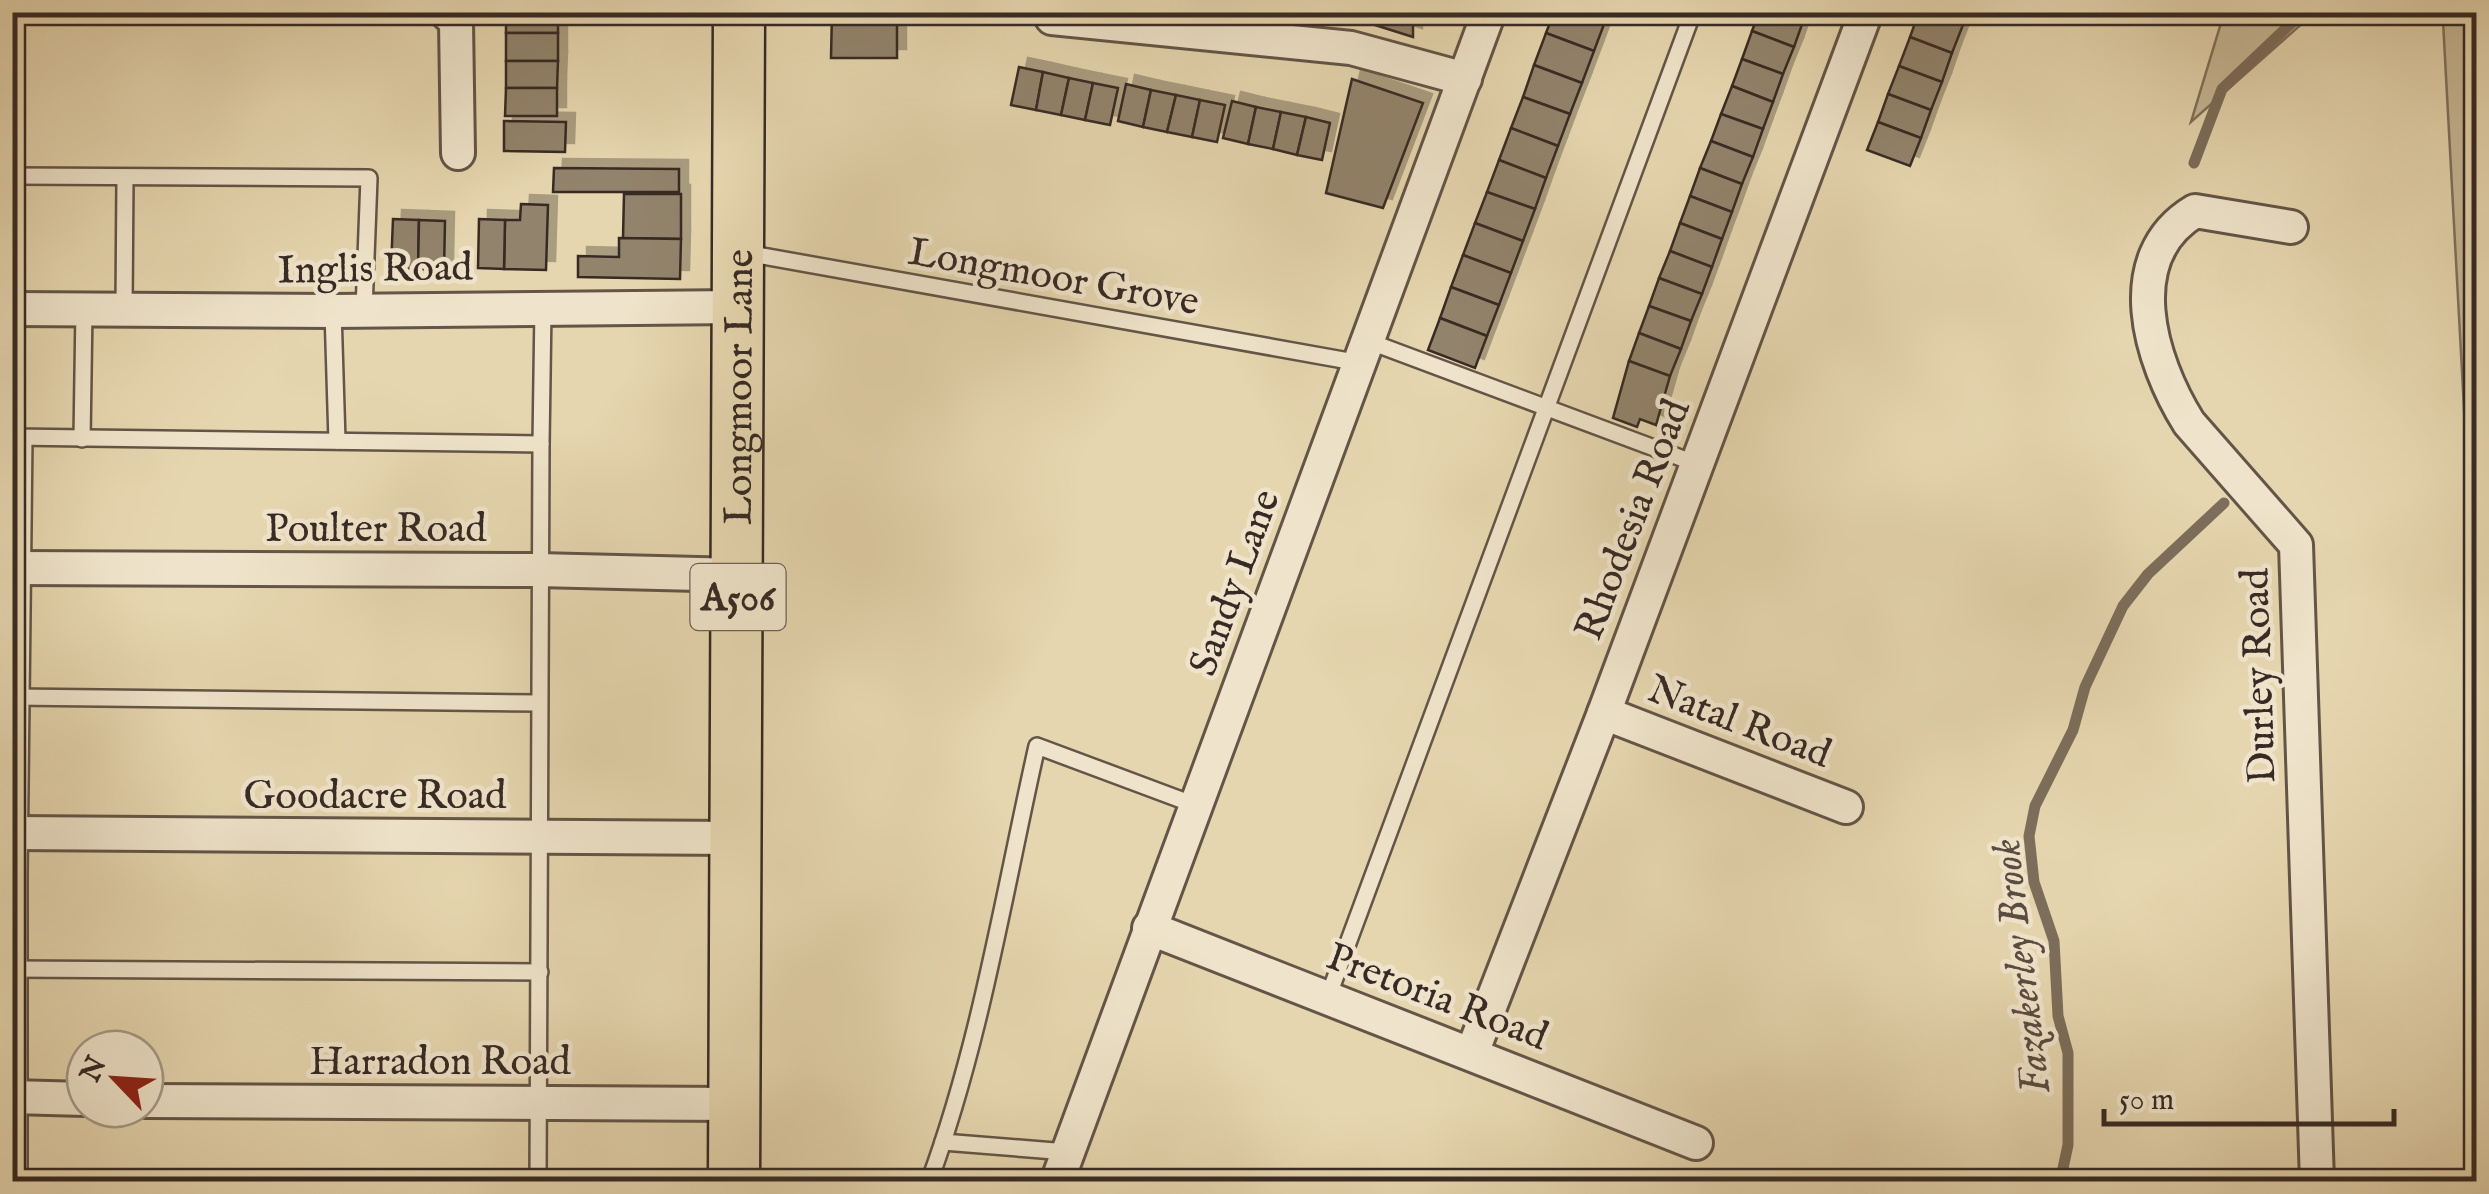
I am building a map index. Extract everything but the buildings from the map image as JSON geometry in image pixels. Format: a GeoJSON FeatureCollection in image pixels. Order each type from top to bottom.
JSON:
{"type":"FeatureCollection","features":[{"type":"Feature","properties":{"kind":"main road","name":"Longmoor Lane"},"geometry":{"type":"LineString","coordinates":[[734,1182],[739,12]]}},
{"type":"Feature","properties":{"kind":"street"},"geometry":{"type":"LineString","coordinates":[[446,12],[456,22],[458,153]]}},
{"type":"Feature","properties":{"kind":"street","name":"Sandy Lane"},"geometry":{"type":"LineString","coordinates":[[1062,1167],[1489,12]]}},
{"type":"Feature","properties":{"kind":"street","name":"Rhodesia Road"},"geometry":{"type":"LineString","coordinates":[[1472,1054],[1866,12]]}},
{"type":"Feature","properties":{"kind":"street"},"geometry":{"type":"LineString","coordinates":[[1052,18],[1351,48],[1465,79]]}},
{"type":"Feature","properties":{"kind":"street","name":"Durley Road"},"geometry":{"type":"LineString","coordinates":[[2291,227],[2196,211],[2170,230],[2158,246],[2151,266],[2149,294],[2156,352],[2175,401],[2189,423],[2296,545],[2317,1182]]}},
{"type":"Feature","properties":{"kind":"street","name":"Inglis Road"},"geometry":{"type":"LineString","coordinates":[[12,309],[738,307]]}},
{"type":"Feature","properties":{"kind":"street","name":"Poulter Road"},"geometry":{"type":"LineString","coordinates":[[18,568],[538,570],[738,575]]}},
{"type":"Feature","properties":{"kind":"street","name":"Natal Road"},"geometry":{"type":"LineString","coordinates":[[1604,713],[1846,807]]}},
{"type":"Feature","properties":{"kind":"street","name":"Goodacre Road"},"geometry":{"type":"LineString","coordinates":[[16,833],[737,838]]}},
{"type":"Feature","properties":{"kind":"street","name":"Pretoria Road"},"geometry":{"type":"LineString","coordinates":[[1149,928],[1696,1143]]}},
{"type":"Feature","properties":{"kind":"street"},"geometry":{"type":"LineString","coordinates":[[16,1098],[65,1099]]}},
{"type":"Feature","properties":{"kind":"street","name":"Harradon Road"},"geometry":{"type":"LineString","coordinates":[[165,1101],[734,1104]]}},
{"type":"Feature","properties":{"kind":"lane"},"geometry":{"type":"LineString","coordinates":[[1328,997],[1692,12]]}},
{"type":"Feature","properties":{"kind":"lane"},"geometry":{"type":"LineString","coordinates":[[12,176],[370,178],[348,310],[337,441]]}},
{"type":"Feature","properties":{"kind":"lane"},"geometry":{"type":"LineString","coordinates":[[124,310],[125,177]]}},
{"type":"Feature","properties":{"kind":"lane","name":"Longmoor Grove"},"geometry":{"type":"LineString","coordinates":[[737,252],[1364,352],[1546,408],[1697,464]]}},
{"type":"Feature","properties":{"kind":"lane"},"geometry":{"type":"LineString","coordinates":[[538,1182],[538,570],[543,308]]}},
{"type":"Feature","properties":{"kind":"lane"},"geometry":{"type":"LineString","coordinates":[[82,439],[84,309]]}},
{"type":"Feature","properties":{"kind":"lane"},"geometry":{"type":"LineString","coordinates":[[20,1182],[16,1098],[18,437],[541,444]]}},
{"type":"Feature","properties":{"kind":"lane"},"geometry":{"type":"LineString","coordinates":[[17,697],[539,703]]}},
{"type":"Feature","properties":{"kind":"lane"},"geometry":{"type":"LineString","coordinates":[[929,1182],[992,968],[996,927],[1036,746],[1195,805]]}},
{"type":"Feature","properties":{"kind":"lane"},"geometry":{"type":"LineString","coordinates":[[16,969],[540,972]]}},
{"type":"Feature","properties":{"kind":"lane"},"geometry":{"type":"LineString","coordinates":[[943,1142],[1062,1167]]}},
{"type":"Feature","properties":{"kind":"shaded area"},"geometry":{"type":"Polygon","coordinates":[[[2224,13],[2314,13],[2191,122],[2224,13]]]}},
{"type":"Feature","properties":{"kind":"shaded area"},"geometry":{"type":"Polygon","coordinates":[[[2394,13],[2475,13],[2466,303],[2476,441],[2476,630],[2443,21],[2394,13]]]}},
{"type":"Feature","properties":{"kind":"waterway","name":"Fazakerley Brook"},"geometry":{"type":"LineString","coordinates":[[2194,163],[2222,89],[2303,12]]}},
{"type":"Feature","properties":{"kind":"waterway","name":"Fazakerley Brook"},"geometry":{"type":"LineString","coordinates":[[2060,1182],[2068,1145],[2068,1053],[2058,1016],[2054,941],[2034,882],[2029,836],[2035,806],[2073,730],[2085,687],[2123,606],[2148,574],[2224,503]]}}]}
